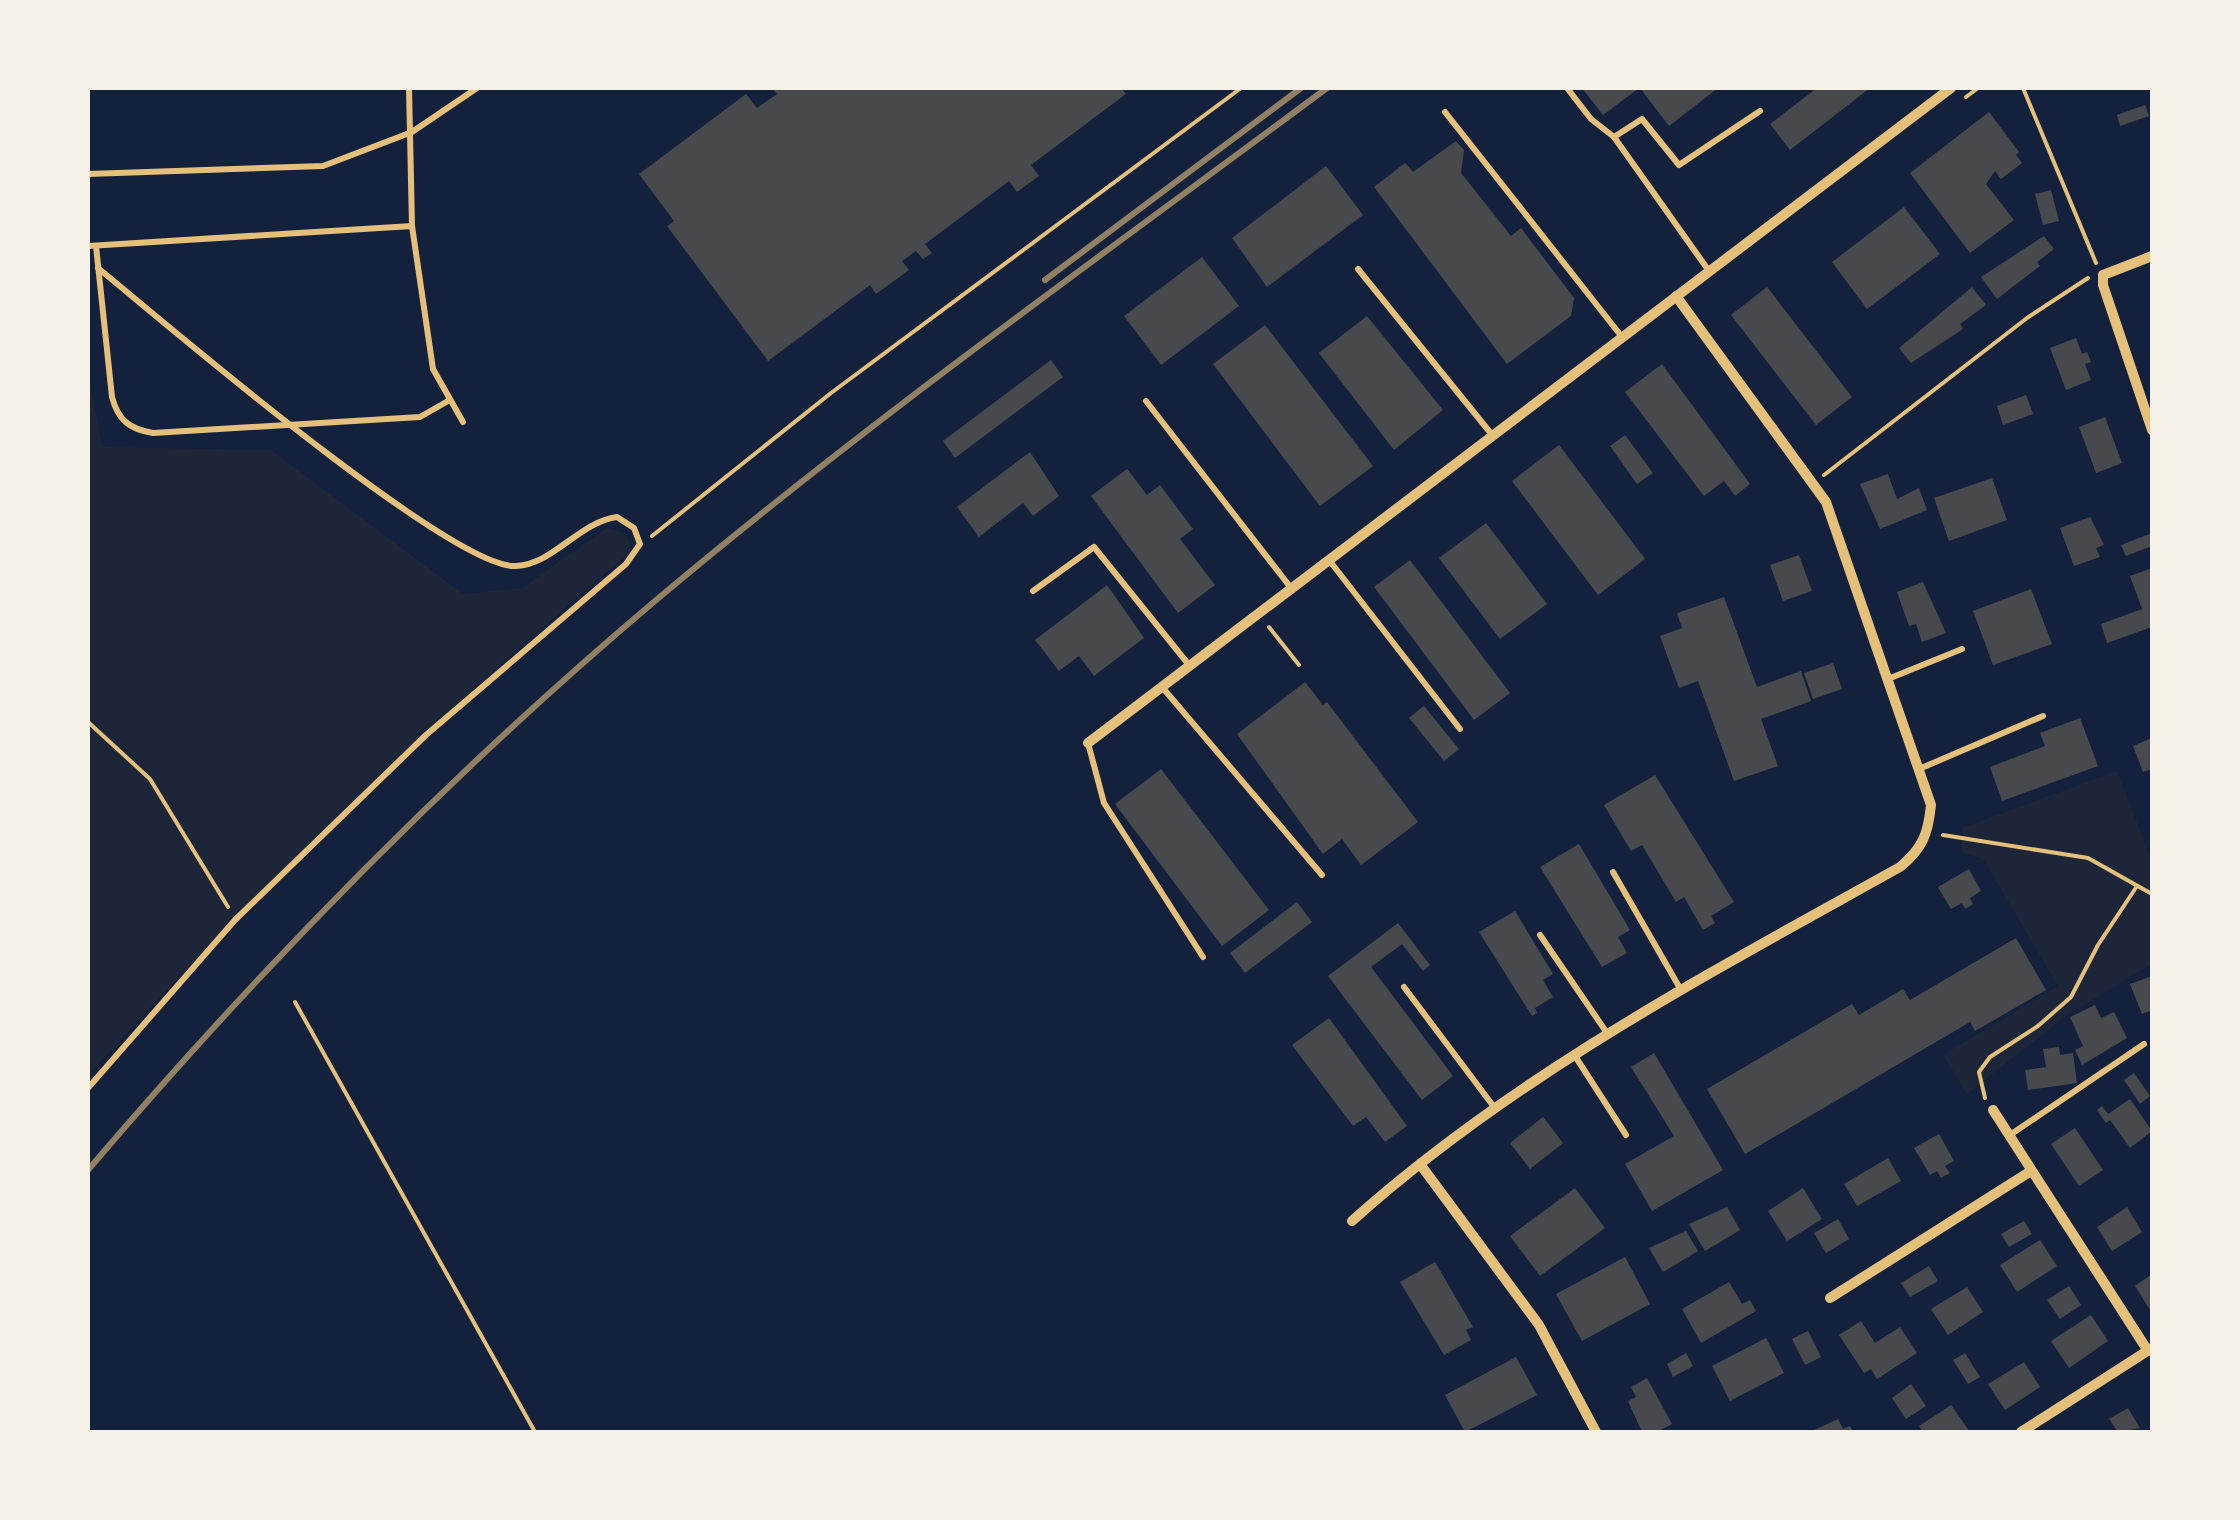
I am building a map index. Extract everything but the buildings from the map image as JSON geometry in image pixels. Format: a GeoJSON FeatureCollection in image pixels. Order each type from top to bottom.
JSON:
{"type":"FeatureCollection","features":[{"type":"Feature","properties":{"kind":"street"},"geometry":{"type":"LineString","coordinates":[[1088,743],[1950,88]]}},
{"type":"Feature","properties":{"kind":"street"},"geometry":{"type":"LineString","coordinates":[[2152,256],[2104,275],[2104,296],[2152,430]]}},
{"type":"Feature","properties":{"kind":"street"},"geometry":{"type":"LineString","coordinates":[[1352,1220],[1494,1108],[1574,1055],[1900,867],[1920,850],[1928,831],[1930,805],[1826,502],[1676,296]]}},
{"type":"Feature","properties":{"kind":"street"},"geometry":{"type":"LineString","coordinates":[[1993,1110],[2150,1349],[2020,1432]]}},
{"type":"Feature","properties":{"kind":"street"},"geometry":{"type":"LineString","coordinates":[[1420,1164],[1539,1325],[1596,1432]]}},
{"type":"Feature","properties":{"kind":"street"},"geometry":{"type":"LineString","coordinates":[[1830,1298],[2031,1172]]}},
{"type":"Feature","properties":{"kind":"lane"},"geometry":{"type":"LineString","coordinates":[[410,88],[412,226],[433,369],[463,422]]}},
{"type":"Feature","properties":{"kind":"lane"},"geometry":{"type":"LineString","coordinates":[[88,174],[323,166],[412,132],[476,88]]}},
{"type":"Feature","properties":{"kind":"lane"},"geometry":{"type":"LineString","coordinates":[[1567,88],[1590,119],[1614,137],[1709,270]]}},
{"type":"Feature","properties":{"kind":"lane"},"geometry":{"type":"LineString","coordinates":[[1614,137],[1642,119],[1679,165],[1760,111]]}},
{"type":"Feature","properties":{"kind":"lane"},"geometry":{"type":"LineString","coordinates":[[1445,112],[1622,337]]}},
{"type":"Feature","properties":{"kind":"lane"},"geometry":{"type":"LineString","coordinates":[[412,226],[92,246],[98,268],[112,397],[122,420],[153,433],[420,417],[448,401]]}},
{"type":"Feature","properties":{"kind":"lane"},"geometry":{"type":"LineString","coordinates":[[88,1088],[236,920],[426,735],[626,564],[640,544],[626,521],[606,519],[535,562],[516,566],[496,564],[364,481],[294,424],[268,408],[98,268]]}},
{"type":"Feature","properties":{"kind":"lane"},"geometry":{"type":"LineString","coordinates":[[1358,268],[1493,436]]}},
{"type":"Feature","properties":{"kind":"lane"},"geometry":{"type":"LineString","coordinates":[[1146,401],[1292,588]]}},
{"type":"Feature","properties":{"kind":"lane"},"geometry":{"type":"LineString","coordinates":[[1033,592],[1094,547],[1190,666]]}},
{"type":"Feature","properties":{"kind":"lane"},"geometry":{"type":"LineString","coordinates":[[1329,560],[1460,729]]}},
{"type":"Feature","properties":{"kind":"lane"},"geometry":{"type":"LineString","coordinates":[[1887,679],[1962,648]]}},
{"type":"Feature","properties":{"kind":"lane"},"geometry":{"type":"LineString","coordinates":[[1162,687],[1322,875]]}},
{"type":"Feature","properties":{"kind":"lane"},"geometry":{"type":"LineString","coordinates":[[1918,769],[2043,716]]}},
{"type":"Feature","properties":{"kind":"lane"},"geometry":{"type":"LineString","coordinates":[[1088,743],[1104,803],[1203,958]]}},
{"type":"Feature","properties":{"kind":"lane"},"geometry":{"type":"LineString","coordinates":[[1612,872],[1681,990]]}},
{"type":"Feature","properties":{"kind":"lane"},"geometry":{"type":"LineString","coordinates":[[1540,936],[1608,1034]]}},
{"type":"Feature","properties":{"kind":"lane"},"geometry":{"type":"LineString","coordinates":[[1404,987],[1494,1108]]}},
{"type":"Feature","properties":{"kind":"lane"},"geometry":{"type":"LineString","coordinates":[[2009,1136],[2144,1044]]}},
{"type":"Feature","properties":{"kind":"lane"},"geometry":{"type":"LineString","coordinates":[[1574,1055],[1626,1135]]}},
{"type":"Feature","properties":{"kind":"path"},"geometry":{"type":"LineString","coordinates":[[640,544],[831,393],[1241,88]]}},
{"type":"Feature","properties":{"kind":"path"},"geometry":{"type":"LineString","coordinates":[[1813,484],[2060,295],[2084,278],[2104,275],[2023,88]]}},
{"type":"Feature","properties":{"kind":"path"},"geometry":{"type":"LineString","coordinates":[[1269,627],[1299,666]]}},
{"type":"Feature","properties":{"kind":"path"},"geometry":{"type":"LineString","coordinates":[[88,722],[150,779],[236,920]]}},
{"type":"Feature","properties":{"kind":"path"},"geometry":{"type":"LineString","coordinates":[[1928,831],[2088,858],[2152,894]]}},
{"type":"Feature","properties":{"kind":"path"},"geometry":{"type":"LineString","coordinates":[[1993,1110],[1982,1091],[1979,1072],[1990,1058],[2038,1026],[2071,997],[2098,945],[2137,886]]}},
{"type":"Feature","properties":{"kind":"path"},"geometry":{"type":"LineString","coordinates":[[296,1002],[534,1432]]}},
{"type":"Feature","properties":{"kind":"shaded area"},"geometry":{"type":"Polygon","coordinates":[[[88,372],[102,447],[271,450],[463,594],[522,588],[607,528],[627,534],[631,552],[489,676],[351,805],[217,938],[88,1075],[88,372]]]}},
{"type":"Feature","properties":{"kind":"shaded area"},"geometry":{"type":"Polygon","coordinates":[[[2117,771],[2152,861],[2152,964],[2066,1016],[1967,1094],[1943,1055],[2058,986],[1983,859],[1961,852],[1962,828],[2117,771]]]}},
{"type":"Feature","properties":{"kind":"railway"},"geometry":{"type":"LineString","coordinates":[[1045,280],[1301,88]]}},
{"type":"Feature","properties":{"kind":"railway"},"geometry":{"type":"LineString","coordinates":[[88,1170],[221,1019],[360,874],[579,667],[819,468],[1327,88]]}}]}
